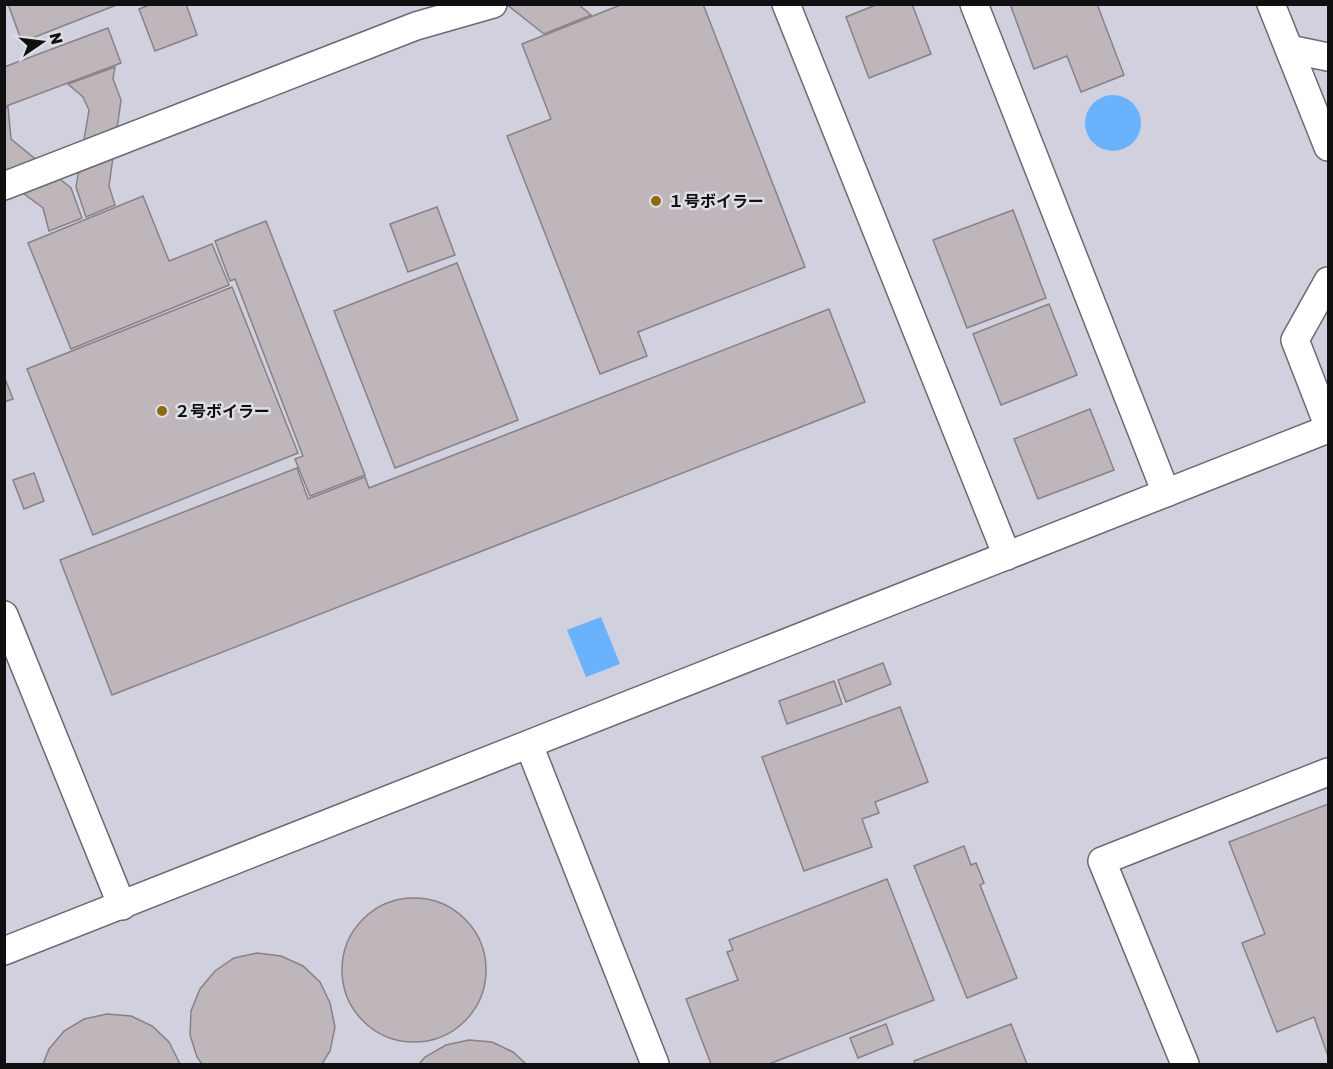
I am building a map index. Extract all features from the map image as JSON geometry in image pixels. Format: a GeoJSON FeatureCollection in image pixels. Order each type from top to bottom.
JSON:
{"type":"FeatureCollection","features":[{"type":"Feature","properties":{"kind":"lane"},"geometry":{"type":"LineString","coordinates":[[4,186],[416,26],[493,4]]}},
{"type":"Feature","properties":{"kind":"lane"},"geometry":{"type":"LineString","coordinates":[[786,4],[1007,556]]}},
{"type":"Feature","properties":{"kind":"lane"},"geometry":{"type":"LineString","coordinates":[[974,4],[1167,493]]}},
{"type":"Feature","properties":{"kind":"lane"},"geometry":{"type":"LineString","coordinates":[[1271,4],[1329,147]]}},
{"type":"Feature","properties":{"kind":"lane"},"geometry":{"type":"LineString","coordinates":[[1289,49],[1329,57]]}},
{"type":"Feature","properties":{"kind":"lane"},"geometry":{"type":"LineString","coordinates":[[4,951],[1329,427],[1295,339],[1329,281]]}},
{"type":"Feature","properties":{"kind":"lane"},"geometry":{"type":"LineString","coordinates":[[4,615],[122,906]]}},
{"type":"Feature","properties":{"kind":"lane"},"geometry":{"type":"LineString","coordinates":[[529,745],[655,1065]]}},
{"type":"Feature","properties":{"kind":"lane"},"geometry":{"type":"LineString","coordinates":[[1185,1065],[1102,861],[1329,772]]}},
{"type":"Feature","properties":{"kind":"shaded area"},"geometry":{"type":"Polygon","coordinates":[[[5,5],[1328,5],[1328,1064],[5,1064],[5,5]]]}},
{"type":"Feature","properties":{"kind":"water"},"geometry":{"type":"Polygon","coordinates":[[[1113,95],[1124,97],[1133,103],[1139,112],[1141,123],[1139,134],[1133,143],[1124,149],[1113,151],[1102,149],[1093,143],[1087,134],[1085,123],[1087,112],[1093,103],[1102,97],[1113,95]]]}},
{"type":"Feature","properties":{"kind":"water"},"geometry":{"type":"Polygon","coordinates":[[[601,617],[620,664],[586,677],[567,630],[601,617]]]}},
{"type":"Feature","properties":{"kind":"building"},"geometry":{"type":"Polygon","coordinates":[[[8,4],[119,4],[22,42],[8,4]]]}},
{"type":"Feature","properties":{"kind":"building"},"geometry":{"type":"Polygon","coordinates":[[[152,4],[186,4],[197,35],[155,51],[139,9],[152,4]]]}},
{"type":"Feature","properties":{"kind":"building"},"geometry":{"type":"Polygon","coordinates":[[[506,4],[578,4],[591,15],[544,34],[506,4]]]}},
{"type":"Feature","properties":{"kind":"building","name":"１号ボイラー"},"geometry":{"type":"Polygon","coordinates":[[[623,4],[703,4],[805,267],[638,332],[647,356],[600,374],[507,136],[551,119],[522,44],[623,4]]]}},
{"type":"Feature","properties":{"kind":"building"},"geometry":{"type":"Polygon","coordinates":[[[878,4],[912,4],[931,54],[869,78],[846,17],[878,4]]]}},
{"type":"Feature","properties":{"kind":"building"},"geometry":{"type":"Polygon","coordinates":[[[1010,4],[1097,4],[1124,75],[1081,92],[1067,56],[1034,69],[1010,4]]]}},
{"type":"Feature","properties":{"kind":"building"},"geometry":{"type":"Polygon","coordinates":[[[108,28],[121,63],[4,107],[4,67],[108,28]]]}},
{"type":"Feature","properties":{"kind":"building"},"geometry":{"type":"Polygon","coordinates":[[[115,67],[113,79],[121,100],[109,186],[115,205],[86,217],[76,187],[89,110],[83,97],[68,84],[115,67]]]}},
{"type":"Feature","properties":{"kind":"building"},"geometry":{"type":"Polygon","coordinates":[[[8,107],[11,139],[71,188],[82,218],[49,231],[43,208],[4,179],[4,108],[8,107]]]}},
{"type":"Feature","properties":{"kind":"building"},"geometry":{"type":"Polygon","coordinates":[[[143,196],[169,261],[212,244],[229,285],[71,349],[28,243],[143,196]]]}},
{"type":"Feature","properties":{"kind":"building"},"geometry":{"type":"Polygon","coordinates":[[[437,207],[455,255],[408,272],[390,224],[437,207]]]}},
{"type":"Feature","properties":{"kind":"building"},"geometry":{"type":"Polygon","coordinates":[[[1013,210],[1046,298],[967,328],[933,240],[1013,210]]]}},
{"type":"Feature","properties":{"kind":"building"},"geometry":{"type":"Polygon","coordinates":[[[266,221],[365,475],[310,496],[295,459],[303,456],[235,279],[230,281],[215,241],[266,221]]]}},
{"type":"Feature","properties":{"kind":"building"},"geometry":{"type":"Polygon","coordinates":[[[457,263],[518,420],[395,468],[334,311],[457,263]]]}},
{"type":"Feature","properties":{"kind":"building","name":"２号ボイラー"},"geometry":{"type":"Polygon","coordinates":[[[232,287],[298,453],[93,535],[27,369],[232,287]]]}},
{"type":"Feature","properties":{"kind":"building"},"geometry":{"type":"Polygon","coordinates":[[[1049,304],[1077,375],[1001,405],[973,334],[1049,304]]]}},
{"type":"Feature","properties":{"kind":"building"},"geometry":{"type":"Polygon","coordinates":[[[829,309],[865,402],[112,695],[60,560],[297,468],[308,499],[365,477],[369,488],[829,309]]]}},
{"type":"Feature","properties":{"kind":"building"},"geometry":{"type":"Polygon","coordinates":[[[4,376],[13,399],[4,402],[4,376]]]}},
{"type":"Feature","properties":{"kind":"building"},"geometry":{"type":"Polygon","coordinates":[[[1090,409],[1114,470],[1038,499],[1014,439],[1090,409]]]}},
{"type":"Feature","properties":{"kind":"building"},"geometry":{"type":"Polygon","coordinates":[[[34,473],[44,501],[24,509],[13,480],[34,473]]]}},
{"type":"Feature","properties":{"kind":"building"},"geometry":{"type":"Polygon","coordinates":[[[883,663],[891,684],[846,702],[838,680],[883,663]]]}},
{"type":"Feature","properties":{"kind":"building"},"geometry":{"type":"Polygon","coordinates":[[[834,681],[842,704],[787,724],[779,701],[834,681]]]}},
{"type":"Feature","properties":{"kind":"building"},"geometry":{"type":"Polygon","coordinates":[[[900,707],[928,782],[875,802],[879,813],[862,819],[872,847],[804,871],[762,757],[900,707]]]}},
{"type":"Feature","properties":{"kind":"building"},"geometry":{"type":"Polygon","coordinates":[[[1328,804],[1328,1056],[1314,1017],[1277,1032],[1242,943],[1265,934],[1229,842],[1328,804]]]}},
{"type":"Feature","properties":{"kind":"building"},"geometry":{"type":"Polygon","coordinates":[[[964,846],[971,865],[976,863],[984,883],[980,885],[1017,978],[967,998],[914,866],[964,846]]]}},
{"type":"Feature","properties":{"kind":"building"},"geometry":{"type":"Polygon","coordinates":[[[887,879],[934,1000],[769,1064],[711,1064],[686,999],[738,980],[727,952],[733,950],[729,940],[887,879]]]}},
{"type":"Feature","properties":{"kind":"building"},"geometry":{"type":"Polygon","coordinates":[[[414,898],[441,904],[454,910],[465,919],[474,930],[480,943],[486,970],[480,997],[474,1010],[465,1021],[454,1030],[441,1036],[414,1042],[387,1036],[374,1030],[363,1021],[354,1010],[348,997],[342,970],[348,943],[354,930],[363,919],[374,910],[387,904],[414,898]]]}},
{"type":"Feature","properties":{"kind":"building"},"geometry":{"type":"Polygon","coordinates":[[[257,953],[281,956],[303,966],[320,982],[330,1003],[335,1027],[330,1051],[322,1064],[202,1064],[197,1057],[190,1035],[191,1011],[200,989],[215,971],[234,958],[257,953]]]}},
{"type":"Feature","properties":{"kind":"building"},"geometry":{"type":"Polygon","coordinates":[[[107,1014],[131,1016],[152,1026],[169,1042],[180,1064],[43,1064],[49,1049],[64,1031],[84,1019],[107,1014]]]}},
{"type":"Feature","properties":{"kind":"building"},"geometry":{"type":"Polygon","coordinates":[[[886,1024],[893,1044],[858,1058],[850,1038],[886,1024]]]}},
{"type":"Feature","properties":{"kind":"building"},"geometry":{"type":"Polygon","coordinates":[[[1011,1024],[1027,1064],[915,1064],[914,1061],[1011,1024]]]}},
{"type":"Feature","properties":{"kind":"building"},"geometry":{"type":"Polygon","coordinates":[[[469,1040],[492,1042],[513,1052],[526,1064],[419,1064],[425,1057],[446,1045],[469,1040]]]}},
{"type":"Feature","properties":{"kind":"place","name":"１号ボイラー"},"geometry":{"type":"Point","coordinates":[656,201]}},
{"type":"Feature","properties":{"kind":"place","name":"２号ボイラー"},"geometry":{"type":"Point","coordinates":[162,411]}}]}
